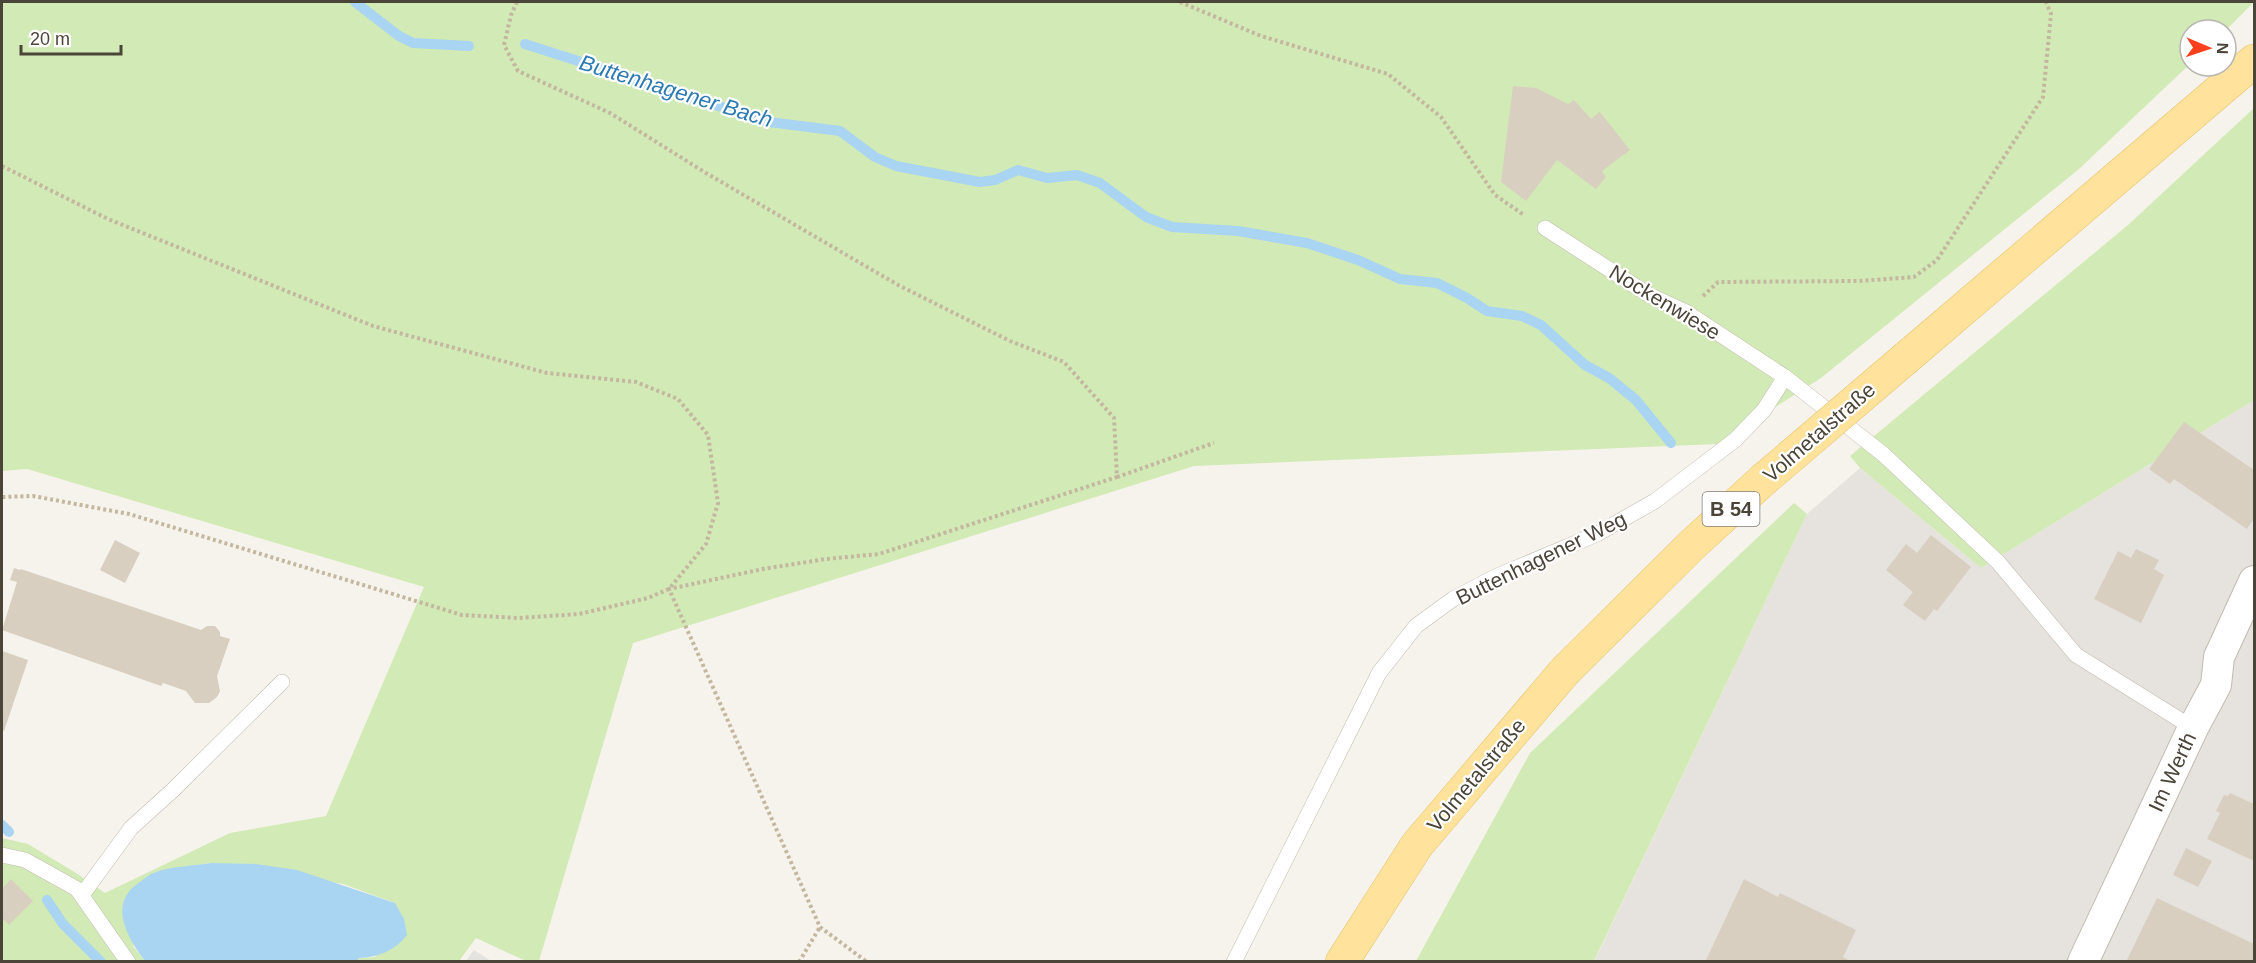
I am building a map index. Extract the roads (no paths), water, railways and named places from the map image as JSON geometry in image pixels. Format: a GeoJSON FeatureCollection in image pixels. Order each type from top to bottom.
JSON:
{"type":"FeatureCollection","features":[{"type":"Feature","properties":{"kind":"main road","name":"Volmetalstraße"},"geometry":{"type":"LineString","coordinates":[[1342,962],[1417,845],[1565,671],[1693,544],[1763,480],[2254,61]]}},
{"type":"Feature","properties":{"kind":"street","name":"Im Werth"},"geometry":{"type":"LineString","coordinates":[[2084,962],[2193,728],[2216,685],[2219,657],[2254,581]]}},
{"type":"Feature","properties":{"kind":"lane","name":"Nockenwiese"},"geometry":{"type":"LineString","coordinates":[[1545,228],[1649,295],[1686,312],[1785,377],[1883,454],[1998,562],[2076,655],[2193,728]]}},
{"type":"Feature","properties":{"kind":"lane","name":"Buttenhagener Weg"},"geometry":{"type":"LineString","coordinates":[[1234,962],[1379,673],[1416,626],[1464,593],[1495,577],[1597,534],[1654,501],[1735,440],[1764,410],[1785,377]]}},
{"type":"Feature","properties":{"kind":"lane"},"geometry":{"type":"LineString","coordinates":[[82,895],[131,828],[173,790],[282,682]]}},
{"type":"Feature","properties":{"kind":"lane"},"geometry":{"type":"LineString","coordinates":[[2,855],[25,860],[77,889],[128,962]]}},
{"type":"Feature","properties":{"kind":"water"},"geometry":{"type":"Polygon","coordinates":[[[211,863],[256,864],[297,870],[395,903],[404,919],[407,935],[392,949],[379,955],[359,958],[357,961],[145,961],[132,941],[123,920],[124,900],[130,890],[156,872],[211,863]]]}},
{"type":"Feature","properties":{"kind":"waterway","name":"Buttenhagener Bach"},"geometry":{"type":"LineString","coordinates":[[355,2],[399,36],[413,43],[469,46]]}},
{"type":"Feature","properties":{"kind":"waterway","name":"Buttenhagener Bach"},"geometry":{"type":"LineString","coordinates":[[525,44],[769,122],[840,131],[875,157],[896,166],[980,182],[995,180],[1018,170],[1047,178],[1077,175],[1100,183],[1146,217],[1172,227],[1238,231],[1307,243],[1358,260],[1400,279],[1437,283],[1487,311],[1522,316],[1541,325],[1585,365],[1609,378],[1636,400],[1671,443]]}},
{"type":"Feature","properties":{"kind":"waterway"},"geometry":{"type":"LineString","coordinates":[[2,825],[9,832]]}},
{"type":"Feature","properties":{"kind":"waterway"},"geometry":{"type":"LineString","coordinates":[[47,900],[63,924],[101,962]]}}]}
